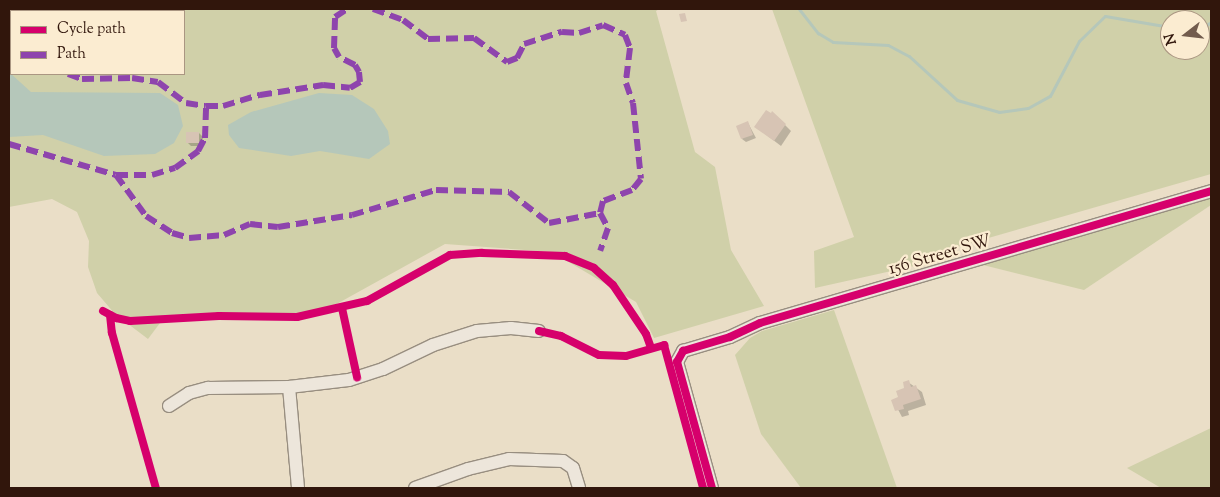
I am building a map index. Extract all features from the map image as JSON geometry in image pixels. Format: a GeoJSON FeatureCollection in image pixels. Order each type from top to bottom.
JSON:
{"type":"FeatureCollection","features":[{"type":"Feature","properties":{"kind":"street","name":"156 Street SW"},"geometry":{"type":"LineString","coordinates":[[712,488],[677,362],[679,353],[730,337],[760,323],[1211,191]]}},
{"type":"Feature","properties":{"kind":"street"},"geometry":{"type":"LineString","coordinates":[[169,406],[189,393],[208,388],[289,387],[368,374],[433,345],[476,331],[511,328],[539,331]]}},
{"type":"Feature","properties":{"kind":"street"},"geometry":{"type":"LineString","coordinates":[[289,387],[298,488]]}},
{"type":"Feature","properties":{"kind":"street"},"geometry":{"type":"LineString","coordinates":[[415,488],[495,461],[546,460],[569,464],[579,488]]}},
{"type":"Feature","properties":{"kind":"green space"},"geometry":{"type":"Polygon","coordinates":[[[9,9],[659,9],[656,11],[695,152],[715,167],[731,250],[764,306],[654,338],[636,302],[552,252],[445,244],[333,306],[291,315],[166,315],[148,339],[115,314],[97,293],[88,267],[89,241],[77,212],[52,199],[9,207],[9,9]]]}},
{"type":"Feature","properties":{"kind":"green space"},"geometry":{"type":"Polygon","coordinates":[[[772,9],[1211,9],[1211,174],[936,253],[941,260],[815,288],[814,251],[854,237],[772,9]]]}},
{"type":"Feature","properties":{"kind":"green space"},"geometry":{"type":"Polygon","coordinates":[[[1211,198],[1211,205],[1084,290],[979,264],[1211,198]]]}},
{"type":"Feature","properties":{"kind":"green space"},"geometry":{"type":"Polygon","coordinates":[[[834,310],[897,488],[801,488],[761,434],[735,355],[750,338],[762,331],[834,310]]]}},
{"type":"Feature","properties":{"kind":"green space"},"geometry":{"type":"Polygon","coordinates":[[[1211,428],[1211,488],[1161,488],[1127,468],[1211,428]]]}},
{"type":"Feature","properties":{"kind":"shaded area"},"geometry":{"type":"Polygon","coordinates":[[[9,72],[10,75],[31,92],[160,93],[178,105],[183,126],[174,143],[155,154],[104,156],[43,135],[9,137],[9,72]]]}},
{"type":"Feature","properties":{"kind":"shaded area"},"geometry":{"type":"Polygon","coordinates":[[[319,93],[352,95],[374,109],[388,131],[390,144],[369,159],[320,151],[291,156],[239,148],[229,135],[228,125],[251,112],[319,93]]]}},
{"type":"Feature","properties":{"kind":"building"},"geometry":{"type":"Polygon","coordinates":[[[685,13],[687,21],[681,22],[679,14],[685,13]]]}},
{"type":"Feature","properties":{"kind":"building"},"geometry":{"type":"Polygon","coordinates":[[[766,110],[771,113],[772,111],[786,124],[774,141],[754,127],[766,110]]]}},
{"type":"Feature","properties":{"kind":"building"},"geometry":{"type":"Polygon","coordinates":[[[748,121],[753,135],[741,139],[736,126],[748,121]]]}},
{"type":"Feature","properties":{"kind":"building"},"geometry":{"type":"Polygon","coordinates":[[[186,132],[199,132],[199,143],[186,143],[186,132]]]}},
{"type":"Feature","properties":{"kind":"building"},"geometry":{"type":"Polygon","coordinates":[[[909,380],[911,387],[916,385],[921,399],[903,405],[904,409],[895,411],[891,400],[898,397],[896,391],[904,388],[903,382],[909,380]]]}},
{"type":"Feature","properties":{"kind":"waterway"},"geometry":{"type":"LineString","coordinates":[[799,9],[818,33],[833,42],[888,45],[909,56],[957,100],[999,112],[1028,108],[1050,96],[1079,41],[1105,16],[1160,25]]}},
{"type":"Feature","properties":{"kind":"marked path"},"geometry":{"type":"LineString","coordinates":[[71,75],[82,79],[132,78],[158,82],[186,103],[206,106],[223,106],[260,95],[323,85],[350,88],[360,82],[359,72],[355,65],[339,57],[334,48],[335,17],[347,9]]}},
{"type":"Feature","properties":{"kind":"marked path"},"geometry":{"type":"LineString","coordinates":[[373,9],[403,20],[428,39],[474,38],[507,62],[517,58],[524,44],[562,32],[579,33],[603,25],[625,35],[630,48],[626,83],[633,103],[641,179],[632,190],[603,201],[600,213],[608,228],[600,251]]}},
{"type":"Feature","properties":{"kind":"marked path"},"geometry":{"type":"LineString","coordinates":[[9,144],[116,175],[152,175],[175,168],[198,151],[205,138],[206,106]]}},
{"type":"Feature","properties":{"kind":"marked path"},"geometry":{"type":"LineString","coordinates":[[116,175],[146,216],[172,233],[189,238],[224,235],[250,224],[278,227],[352,215],[436,190],[509,192],[549,223],[600,213]]}},
{"type":"Feature","properties":{"kind":"cycle path"},"geometry":{"type":"LineString","coordinates":[[712,488],[677,362],[683,351],[730,337],[760,323],[1211,191]]}},
{"type":"Feature","properties":{"kind":"cycle path"},"geometry":{"type":"LineString","coordinates":[[103,311],[116,318],[130,321],[219,316],[297,317],[367,301],[450,255],[482,253],[565,256],[594,268],[613,285],[646,334],[651,348]]}},
{"type":"Feature","properties":{"kind":"cycle path"},"geometry":{"type":"LineString","coordinates":[[342,308],[357,377]]}},
{"type":"Feature","properties":{"kind":"cycle path"},"geometry":{"type":"LineString","coordinates":[[110,315],[112,333],[156,488]]}},
{"type":"Feature","properties":{"kind":"cycle path"},"geometry":{"type":"LineString","coordinates":[[539,331],[561,336],[599,355],[626,356],[664,345],[703,488]]}}]}
